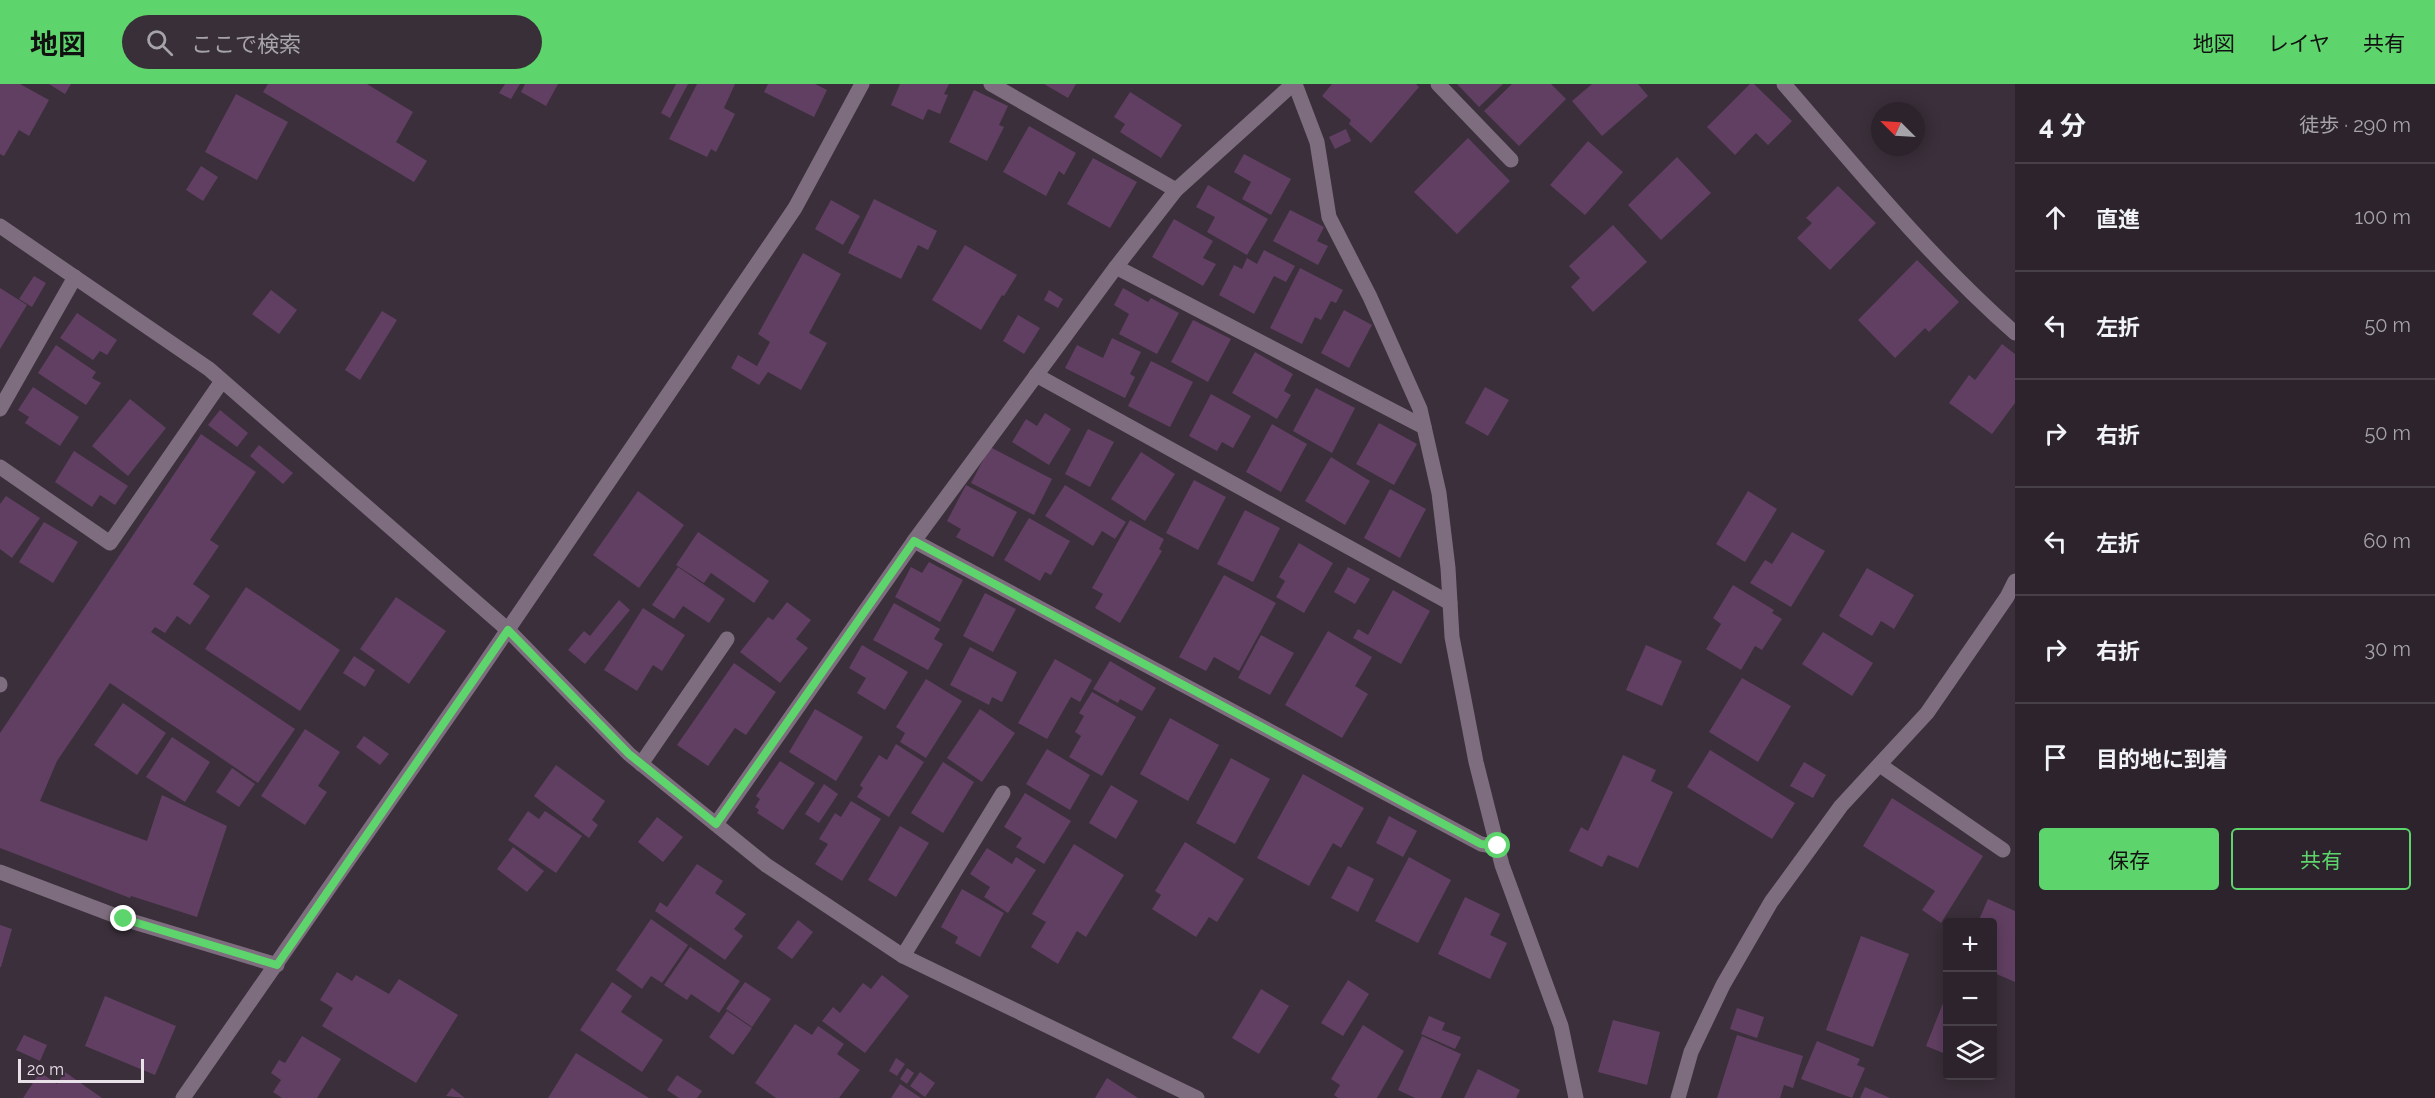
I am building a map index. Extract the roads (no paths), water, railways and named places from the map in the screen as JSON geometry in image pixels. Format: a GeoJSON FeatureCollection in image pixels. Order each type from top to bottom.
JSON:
{"type":"FeatureCollection","features":[{"type":"Feature","properties":{"kind":"street"},"geometry":{"type":"LineString","coordinates":[[183,1098],[508,630],[795,208],[862,84]]}},
{"type":"Feature","properties":{"kind":"street"},"geometry":{"type":"LineString","coordinates":[[991,84],[1176,190]]}},
{"type":"Feature","properties":{"kind":"street"},"geometry":{"type":"LineString","coordinates":[[716,824],[914,541],[1116,267],[1176,190],[1294,84],[1317,142],[1329,217],[1370,297],[1420,409],[1439,493],[1448,568],[1452,637],[1474,751],[1498,846],[1522,921],[1561,1026],[1576,1098]]}},
{"type":"Feature","properties":{"kind":"street"},"geometry":{"type":"LineString","coordinates":[[1438,84],[1511,160]]}},
{"type":"Feature","properties":{"kind":"street"},"geometry":{"type":"LineString","coordinates":[[1784,84],[1907,227],[1977,300],[2015,333]]}},
{"type":"Feature","properties":{"kind":"street"},"geometry":{"type":"LineString","coordinates":[[0,225],[209,369],[508,630],[629,754],[766,865],[903,956],[1197,1098]]}},
{"type":"Feature","properties":{"kind":"street"},"geometry":{"type":"LineString","coordinates":[[1116,267],[1424,427]]}},
{"type":"Feature","properties":{"kind":"street"},"geometry":{"type":"LineString","coordinates":[[0,410],[75,277]]}},
{"type":"Feature","properties":{"kind":"street"},"geometry":{"type":"LineString","coordinates":[[1036,375],[1450,603]]}},
{"type":"Feature","properties":{"kind":"street"},"geometry":{"type":"LineString","coordinates":[[0,467],[110,543],[222,381]]}},
{"type":"Feature","properties":{"kind":"street"},"geometry":{"type":"LineString","coordinates":[[914,541],[1481,844],[1498,846]]}},
{"type":"Feature","properties":{"kind":"street"},"geometry":{"type":"LineString","coordinates":[[1678,1098],[1691,1052],[1723,985],[1771,902],[1841,806],[1927,713],[2007,597],[2015,581]]}},
{"type":"Feature","properties":{"kind":"street"},"geometry":{"type":"LineString","coordinates":[[641,764],[727,639]]}},
{"type":"Feature","properties":{"kind":"street"},"geometry":{"type":"LineString","coordinates":[[1880,765],[2004,850]]}},
{"type":"Feature","properties":{"kind":"street"},"geometry":{"type":"LineString","coordinates":[[903,956],[1003,793]]}},
{"type":"Feature","properties":{"kind":"street"},"geometry":{"type":"LineString","coordinates":[[0,872],[124,919],[277,965]]}}]}
